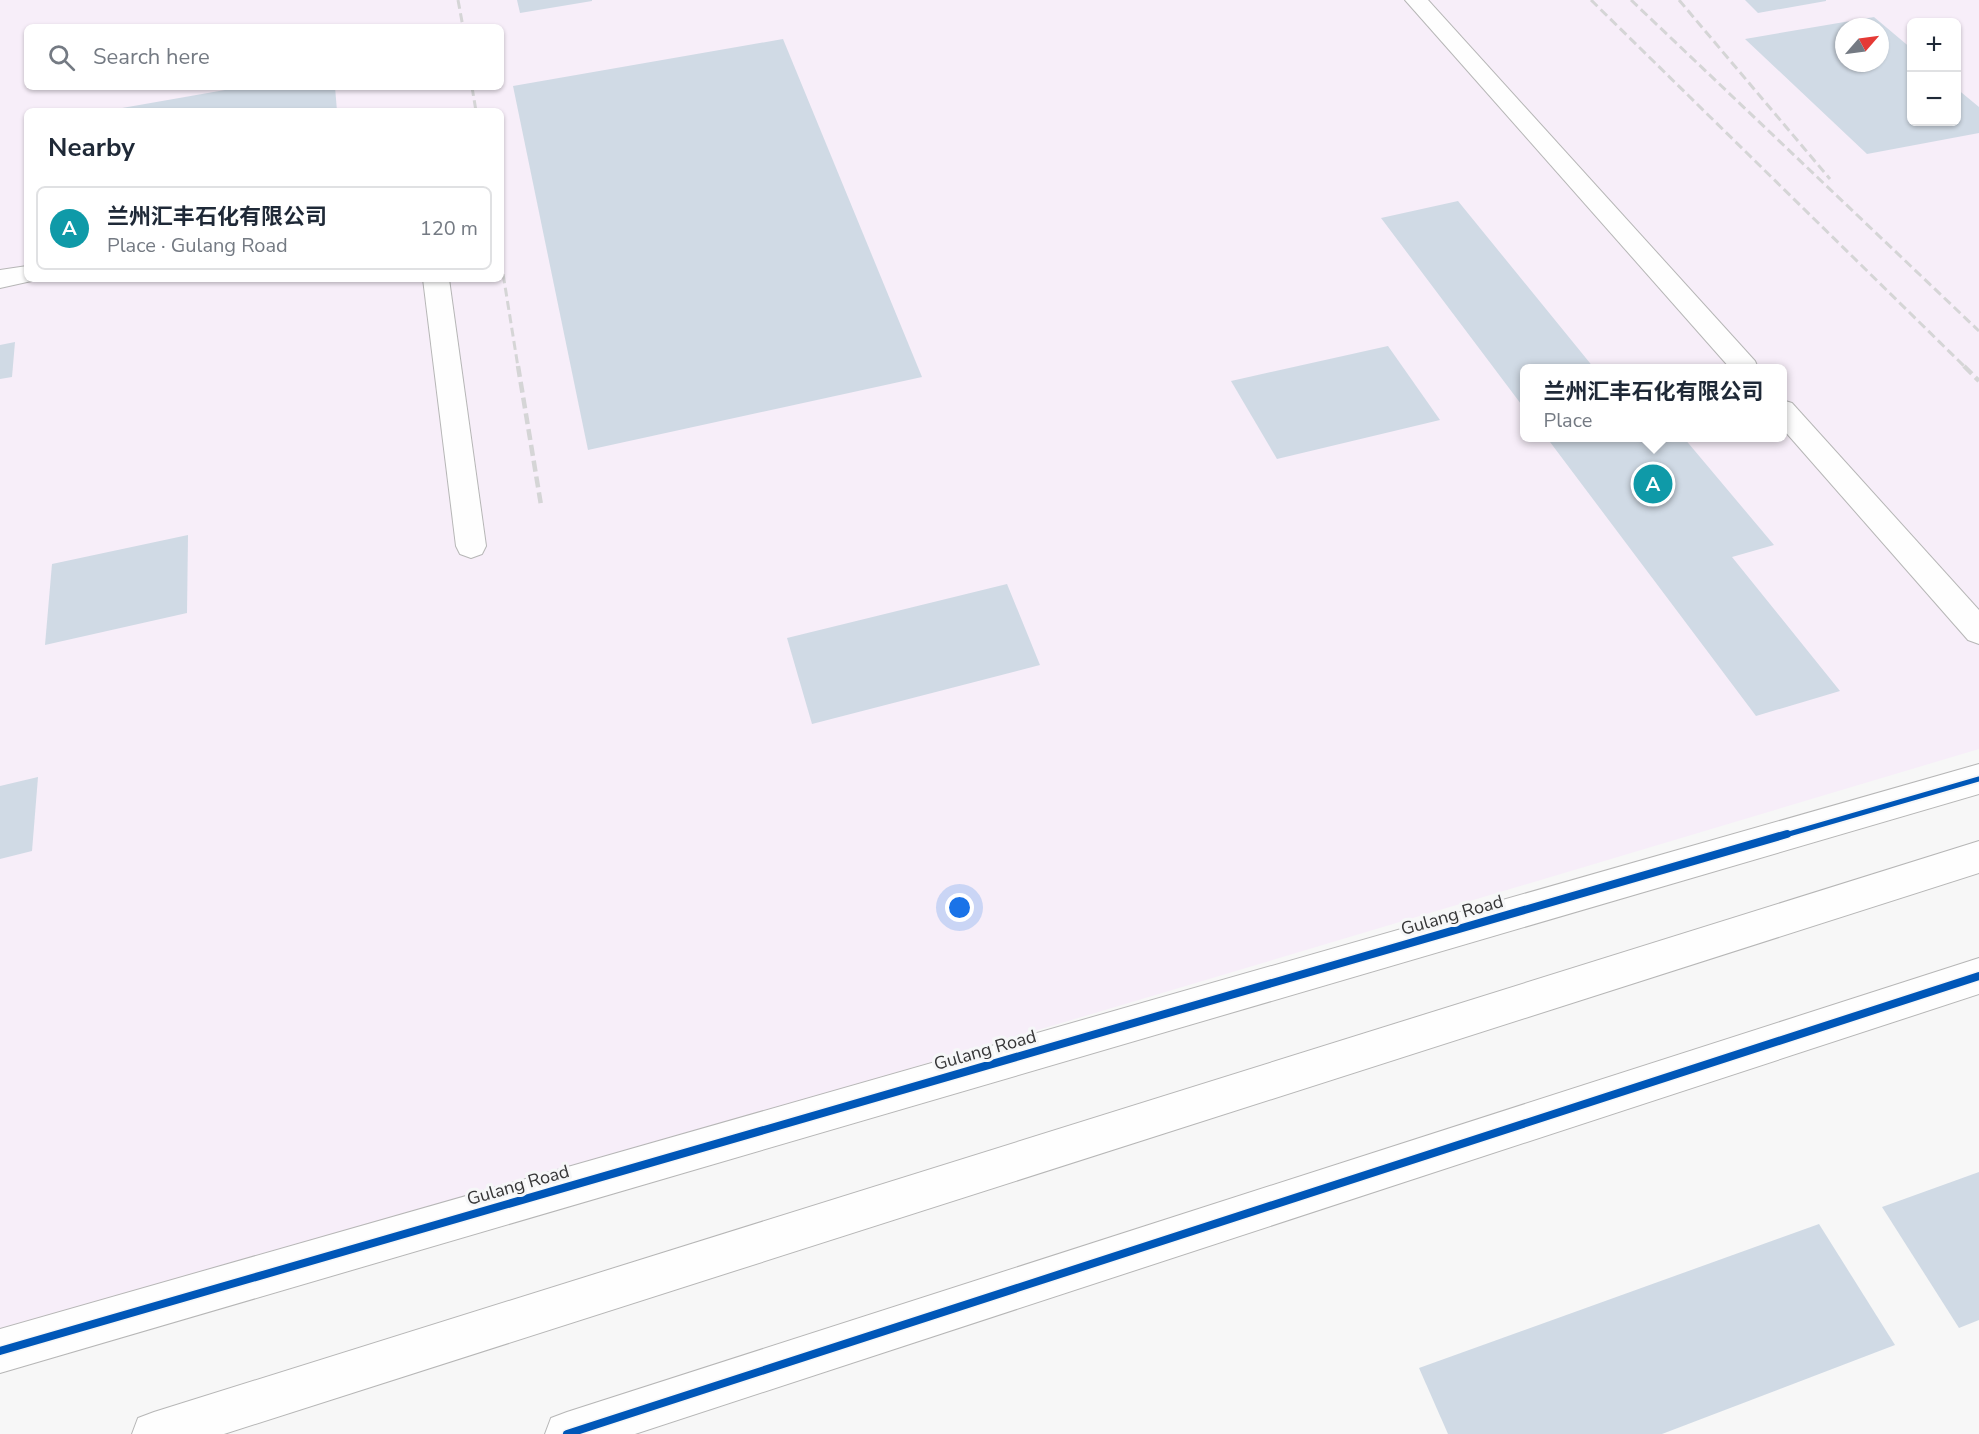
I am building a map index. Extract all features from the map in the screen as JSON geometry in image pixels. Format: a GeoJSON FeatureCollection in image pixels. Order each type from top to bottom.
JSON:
{"type":"FeatureCollection","features":[{"type":"Feature","properties":{"kind":"street"},"geometry":{"type":"LineString","coordinates":[[1416,0],[1741,364]]}},
{"type":"Feature","properties":{"kind":"street"},"geometry":{"type":"LineString","coordinates":[[0,279],[24,275]]}},
{"type":"Feature","properties":{"kind":"street"},"geometry":{"type":"LineString","coordinates":[[436,282],[471,546]]}},
{"type":"Feature","properties":{"kind":"street"},"geometry":{"type":"LineString","coordinates":[[1787,416],[1979,631]]}},
{"type":"Feature","properties":{"kind":"street","name":"Gulang Road"},"geometry":{"type":"LineString","coordinates":[[0,1351],[1979,779]]}},
{"type":"Feature","properties":{"kind":"street"},"geometry":{"type":"LineString","coordinates":[[154,1434],[1979,857]]}},
{"type":"Feature","properties":{"kind":"street"},"geometry":{"type":"LineString","coordinates":[[567,1434],[1979,976]]}},
{"type":"Feature","properties":{"kind":"shaded area"},"geometry":{"type":"Polygon","coordinates":[[[0,0],[1979,0],[1979,749],[0,1340],[0,0]]]}},
{"type":"Feature","properties":{"kind":"building"},"geometry":{"type":"Polygon","coordinates":[[[517,0],[592,0],[592,1],[520,13],[517,0]]]}},
{"type":"Feature","properties":{"kind":"building"},"geometry":{"type":"Polygon","coordinates":[[[1745,0],[1826,0],[1826,1],[1758,13],[1745,0]]]}},
{"type":"Feature","properties":{"kind":"building"},"geometry":{"type":"Polygon","coordinates":[[[1835,24],[1835,72],[1889,72],[1889,30],[1907,45],[1907,126],[1961,126],[1961,92],[1979,107],[1979,133],[1867,154],[1745,39],[1835,24]]]}},
{"type":"Feature","properties":{"kind":"building"},"geometry":{"type":"Polygon","coordinates":[[[783,39],[922,377],[588,450],[513,86],[783,39]]]}},
{"type":"Feature","properties":{"kind":"building"},"geometry":{"type":"Polygon","coordinates":[[[225,90],[335,90],[337,108],[122,108],[225,90]]]}},
{"type":"Feature","properties":{"kind":"building"},"geometry":{"type":"Polygon","coordinates":[[[1458,201],[1591,364],[1520,364],[1520,403],[1381,218],[1458,201]]]}},
{"type":"Feature","properties":{"kind":"building"},"geometry":{"type":"Polygon","coordinates":[[[15,342],[12,377],[0,379],[0,345],[15,342]]]}},
{"type":"Feature","properties":{"kind":"building"},"geometry":{"type":"Polygon","coordinates":[[[1388,346],[1440,420],[1277,459],[1231,381],[1388,346]]]}},
{"type":"Feature","properties":{"kind":"building"},"geometry":{"type":"Polygon","coordinates":[[[1550,442],[1687,442],[1774,545],[1732,557],[1840,691],[1756,716],[1550,442]]]}},
{"type":"Feature","properties":{"kind":"building"},"geometry":{"type":"Polygon","coordinates":[[[188,535],[187,613],[45,645],[52,564],[188,535]]]}},
{"type":"Feature","properties":{"kind":"building"},"geometry":{"type":"Polygon","coordinates":[[[1007,584],[1040,665],[812,724],[787,638],[1007,584]]]}},
{"type":"Feature","properties":{"kind":"building"},"geometry":{"type":"Polygon","coordinates":[[[38,777],[32,851],[0,859],[0,786],[38,777]]]}},
{"type":"Feature","properties":{"kind":"building"},"geometry":{"type":"Polygon","coordinates":[[[1979,1172],[1979,1320],[1959,1328],[1882,1207],[1979,1172]]]}},
{"type":"Feature","properties":{"kind":"building"},"geometry":{"type":"Polygon","coordinates":[[[1819,1224],[1895,1345],[1662,1434],[1448,1434],[1419,1368],[1819,1224]]]}},
{"type":"Feature","properties":{"kind":"railway"},"geometry":{"type":"LineString","coordinates":[[458,0],[462,24]]}},
{"type":"Feature","properties":{"kind":"railway"},"geometry":{"type":"LineString","coordinates":[[1591,0],[1965,367]]}},
{"type":"Feature","properties":{"kind":"railway"},"geometry":{"type":"LineString","coordinates":[[1631,0],[1979,331]]}},
{"type":"Feature","properties":{"kind":"railway"},"geometry":{"type":"LineString","coordinates":[[1679,0],[1830,179]]}},
{"type":"Feature","properties":{"kind":"railway"},"geometry":{"type":"LineString","coordinates":[[472,90],[476,108]]}},
{"type":"Feature","properties":{"kind":"railway"},"geometry":{"type":"LineString","coordinates":[[504,280],[518,367]]}},
{"type":"Feature","properties":{"kind":"railway"},"geometry":{"type":"LineString","coordinates":[[518,366],[541,505]]}},
{"type":"Feature","properties":{"kind":"railway"},"geometry":{"type":"LineString","coordinates":[[1965,367],[1979,381]]}},
{"type":"Feature","properties":{"kind":"cycle path"},"geometry":{"type":"LineString","coordinates":[[0,1351],[1979,779]]}},
{"type":"Feature","properties":{"kind":"cycle path"},"geometry":{"type":"LineString","coordinates":[[567,1434],[1979,976]]}},
{"type":"Feature","properties":{"kind":"place","name":"兰州汇丰石化有限公司"},"geometry":{"type":"Point","coordinates":[1653,484]}}]}
